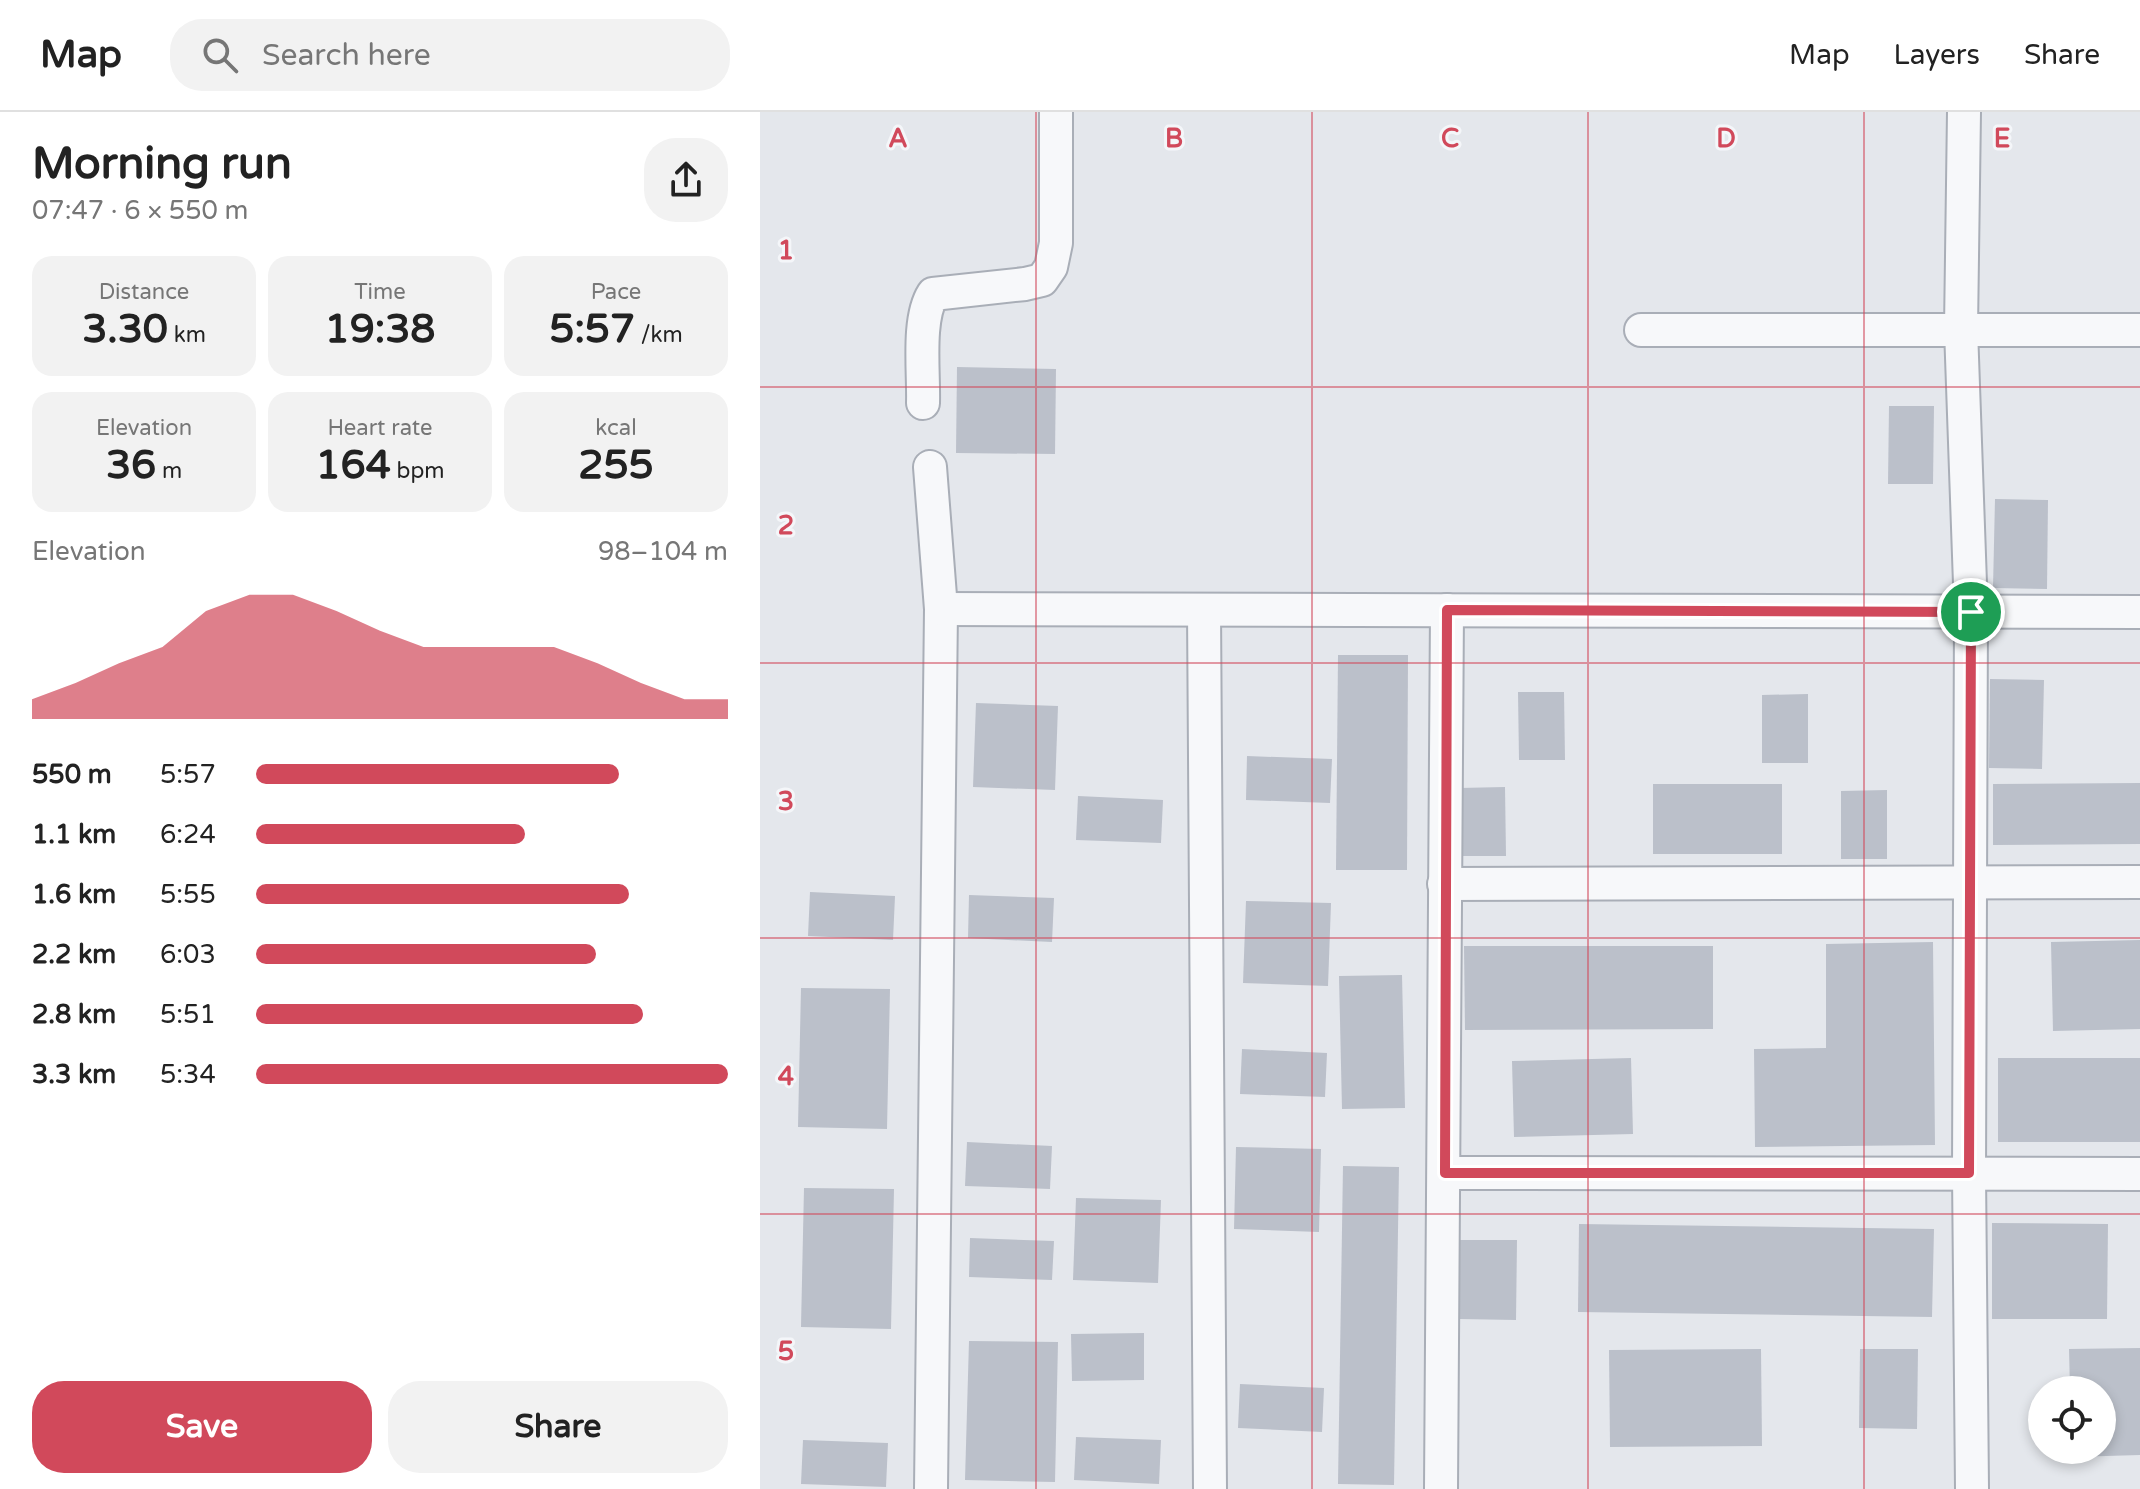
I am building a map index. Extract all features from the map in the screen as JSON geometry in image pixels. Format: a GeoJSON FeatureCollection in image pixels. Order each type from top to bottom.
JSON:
{"type":"FeatureCollection","features":[{"type":"Feature","properties":{"kind":"street"},"geometry":{"type":"LineString","coordinates":[[923,403],[924,320],[926,304],[933,294],[1025,284],[1042,280],[1051,267],[1056,243],[1056,112]]}},
{"type":"Feature","properties":{"kind":"street"},"geometry":{"type":"LineString","coordinates":[[1964,112],[1961,329],[1971,612],[1969,1173],[1972,1489]]}},
{"type":"Feature","properties":{"kind":"street"},"geometry":{"type":"LineString","coordinates":[[1641,330],[2140,330]]}},
{"type":"Feature","properties":{"kind":"street"},"geometry":{"type":"LineString","coordinates":[[930,467],[941,609],[931,1489]]}},
{"type":"Feature","properties":{"kind":"street"},"geometry":{"type":"LineString","coordinates":[[941,609],[2140,612]]}},
{"type":"Feature","properties":{"kind":"street"},"geometry":{"type":"LineString","coordinates":[[1204,610],[1210,1489]]}},
{"type":"Feature","properties":{"kind":"street"},"geometry":{"type":"LineString","coordinates":[[1441,1489],[1447,610]]}},
{"type":"Feature","properties":{"kind":"street"},"geometry":{"type":"LineString","coordinates":[[1444,884],[2140,882]]}},
{"type":"Feature","properties":{"kind":"street"},"geometry":{"type":"LineString","coordinates":[[1445,1173],[2140,1174]]}},
{"type":"Feature","properties":{"kind":"building"},"geometry":{"type":"Polygon","coordinates":[[[957,367],[1056,369],[1055,454],[956,453],[957,367]]]}},
{"type":"Feature","properties":{"kind":"building"},"geometry":{"type":"Polygon","coordinates":[[[1889,406],[1934,406],[1933,484],[1888,484],[1889,406]]]}},
{"type":"Feature","properties":{"kind":"building"},"geometry":{"type":"Polygon","coordinates":[[[1995,499],[2048,500],[2047,589],[1993,588],[1995,499]]]}},
{"type":"Feature","properties":{"kind":"building"},"geometry":{"type":"Polygon","coordinates":[[[1338,655],[1408,655],[1407,870],[1336,870],[1338,655]]]}},
{"type":"Feature","properties":{"kind":"building"},"geometry":{"type":"Polygon","coordinates":[[[1990,679],[2044,680],[2042,769],[1989,768],[1990,679]]]}},
{"type":"Feature","properties":{"kind":"building"},"geometry":{"type":"Polygon","coordinates":[[[1518,692],[1564,692],[1565,760],[1519,760],[1518,692]]]}},
{"type":"Feature","properties":{"kind":"building"},"geometry":{"type":"Polygon","coordinates":[[[1808,694],[1808,763],[1762,763],[1762,695],[1808,694]]]}},
{"type":"Feature","properties":{"kind":"building"},"geometry":{"type":"Polygon","coordinates":[[[976,703],[1058,706],[1055,790],[973,787],[976,703]]]}},
{"type":"Feature","properties":{"kind":"building"},"geometry":{"type":"Polygon","coordinates":[[[1247,756],[1332,759],[1330,803],[1246,800],[1247,756]]]}},
{"type":"Feature","properties":{"kind":"building"},"geometry":{"type":"Polygon","coordinates":[[[2140,783],[2140,844],[1993,845],[1993,784],[2140,783]]]}},
{"type":"Feature","properties":{"kind":"building"},"geometry":{"type":"Polygon","coordinates":[[[1653,784],[1782,784],[1782,854],[1653,854],[1653,784]]]}},
{"type":"Feature","properties":{"kind":"building"},"geometry":{"type":"Polygon","coordinates":[[[1505,787],[1506,856],[1459,856],[1459,788],[1505,787]]]}},
{"type":"Feature","properties":{"kind":"building"},"geometry":{"type":"Polygon","coordinates":[[[1887,790],[1887,859],[1841,859],[1841,791],[1887,790]]]}},
{"type":"Feature","properties":{"kind":"building"},"geometry":{"type":"Polygon","coordinates":[[[1078,796],[1163,800],[1161,843],[1076,840],[1078,796]]]}},
{"type":"Feature","properties":{"kind":"building"},"geometry":{"type":"Polygon","coordinates":[[[810,892],[895,896],[893,940],[808,936],[810,892]]]}},
{"type":"Feature","properties":{"kind":"building"},"geometry":{"type":"Polygon","coordinates":[[[969,895],[1054,898],[1052,942],[968,938],[969,895]]]}},
{"type":"Feature","properties":{"kind":"building"},"geometry":{"type":"Polygon","coordinates":[[[1246,901],[1331,903],[1328,986],[1243,983],[1246,901]]]}},
{"type":"Feature","properties":{"kind":"building"},"geometry":{"type":"Polygon","coordinates":[[[2140,940],[2140,1029],[2053,1031],[2051,942],[2140,940]]]}},
{"type":"Feature","properties":{"kind":"building"},"geometry":{"type":"Polygon","coordinates":[[[1933,942],[1935,1145],[1755,1147],[1754,1049],[1826,1048],[1826,944],[1933,942]]]}},
{"type":"Feature","properties":{"kind":"building"},"geometry":{"type":"Polygon","coordinates":[[[1464,946],[1713,946],[1713,1029],[1465,1030],[1464,946]]]}},
{"type":"Feature","properties":{"kind":"building"},"geometry":{"type":"Polygon","coordinates":[[[1402,975],[1405,1108],[1342,1109],[1339,976],[1402,975]]]}},
{"type":"Feature","properties":{"kind":"building"},"geometry":{"type":"Polygon","coordinates":[[[801,988],[890,989],[887,1129],[798,1127],[801,988]]]}},
{"type":"Feature","properties":{"kind":"building"},"geometry":{"type":"Polygon","coordinates":[[[1242,1049],[1327,1053],[1325,1097],[1240,1094],[1242,1049]]]}},
{"type":"Feature","properties":{"kind":"building"},"geometry":{"type":"Polygon","coordinates":[[[1631,1058],[1633,1134],[1514,1137],[1512,1061],[1631,1058]]]}},
{"type":"Feature","properties":{"kind":"building"},"geometry":{"type":"Polygon","coordinates":[[[1998,1058],[2140,1058],[2140,1142],[1998,1142],[1998,1058]]]}},
{"type":"Feature","properties":{"kind":"building"},"geometry":{"type":"Polygon","coordinates":[[[967,1142],[1052,1146],[1050,1189],[965,1186],[967,1142]]]}},
{"type":"Feature","properties":{"kind":"building"},"geometry":{"type":"Polygon","coordinates":[[[1236,1147],[1321,1149],[1319,1232],[1234,1229],[1236,1147]]]}},
{"type":"Feature","properties":{"kind":"building"},"geometry":{"type":"Polygon","coordinates":[[[1343,1166],[1399,1167],[1394,1485],[1338,1484],[1343,1166]]]}},
{"type":"Feature","properties":{"kind":"building"},"geometry":{"type":"Polygon","coordinates":[[[804,1188],[894,1189],[891,1329],[801,1327],[804,1188]]]}},
{"type":"Feature","properties":{"kind":"building"},"geometry":{"type":"Polygon","coordinates":[[[1076,1198],[1161,1200],[1158,1283],[1073,1280],[1076,1198]]]}},
{"type":"Feature","properties":{"kind":"building"},"geometry":{"type":"Polygon","coordinates":[[[1992,1223],[2108,1224],[2107,1319],[1992,1319],[1992,1223]]]}},
{"type":"Feature","properties":{"kind":"building"},"geometry":{"type":"Polygon","coordinates":[[[1579,1224],[1934,1229],[1932,1317],[1578,1312],[1579,1224]]]}},
{"type":"Feature","properties":{"kind":"building"},"geometry":{"type":"Polygon","coordinates":[[[970,1238],[1054,1241],[1052,1280],[969,1277],[970,1238]]]}},
{"type":"Feature","properties":{"kind":"building"},"geometry":{"type":"Polygon","coordinates":[[[1460,1240],[1517,1240],[1516,1320],[1459,1319],[1460,1240]]]}},
{"type":"Feature","properties":{"kind":"building"},"geometry":{"type":"Polygon","coordinates":[[[1144,1333],[1144,1380],[1072,1381],[1071,1334],[1144,1333]]]}},
{"type":"Feature","properties":{"kind":"building"},"geometry":{"type":"Polygon","coordinates":[[[969,1341],[1058,1342],[1055,1482],[965,1480],[969,1341]]]}},
{"type":"Feature","properties":{"kind":"building"},"geometry":{"type":"Polygon","coordinates":[[[2140,1348],[2140,1455],[2116,1456],[2116,1376],[2070,1376],[2069,1349],[2140,1348]]]}},
{"type":"Feature","properties":{"kind":"building"},"geometry":{"type":"Polygon","coordinates":[[[1761,1349],[1762,1446],[1610,1447],[1609,1350],[1761,1349]]]}},
{"type":"Feature","properties":{"kind":"building"},"geometry":{"type":"Polygon","coordinates":[[[1860,1349],[1918,1349],[1917,1429],[1859,1428],[1860,1349]]]}},
{"type":"Feature","properties":{"kind":"building"},"geometry":{"type":"Polygon","coordinates":[[[1240,1384],[1324,1388],[1322,1432],[1238,1428],[1240,1384]]]}},
{"type":"Feature","properties":{"kind":"building"},"geometry":{"type":"Polygon","coordinates":[[[1076,1437],[1161,1440],[1159,1484],[1074,1480],[1076,1437]]]}},
{"type":"Feature","properties":{"kind":"building"},"geometry":{"type":"Polygon","coordinates":[[[803,1440],[888,1443],[886,1487],[801,1484],[803,1440]]]}},
{"type":"Feature","properties":{"kind":"route"},"geometry":{"type":"LineString","coordinates":[[1447,610],[1971,612],[1969,1173],[1445,1173],[1447,610]]}}]}
